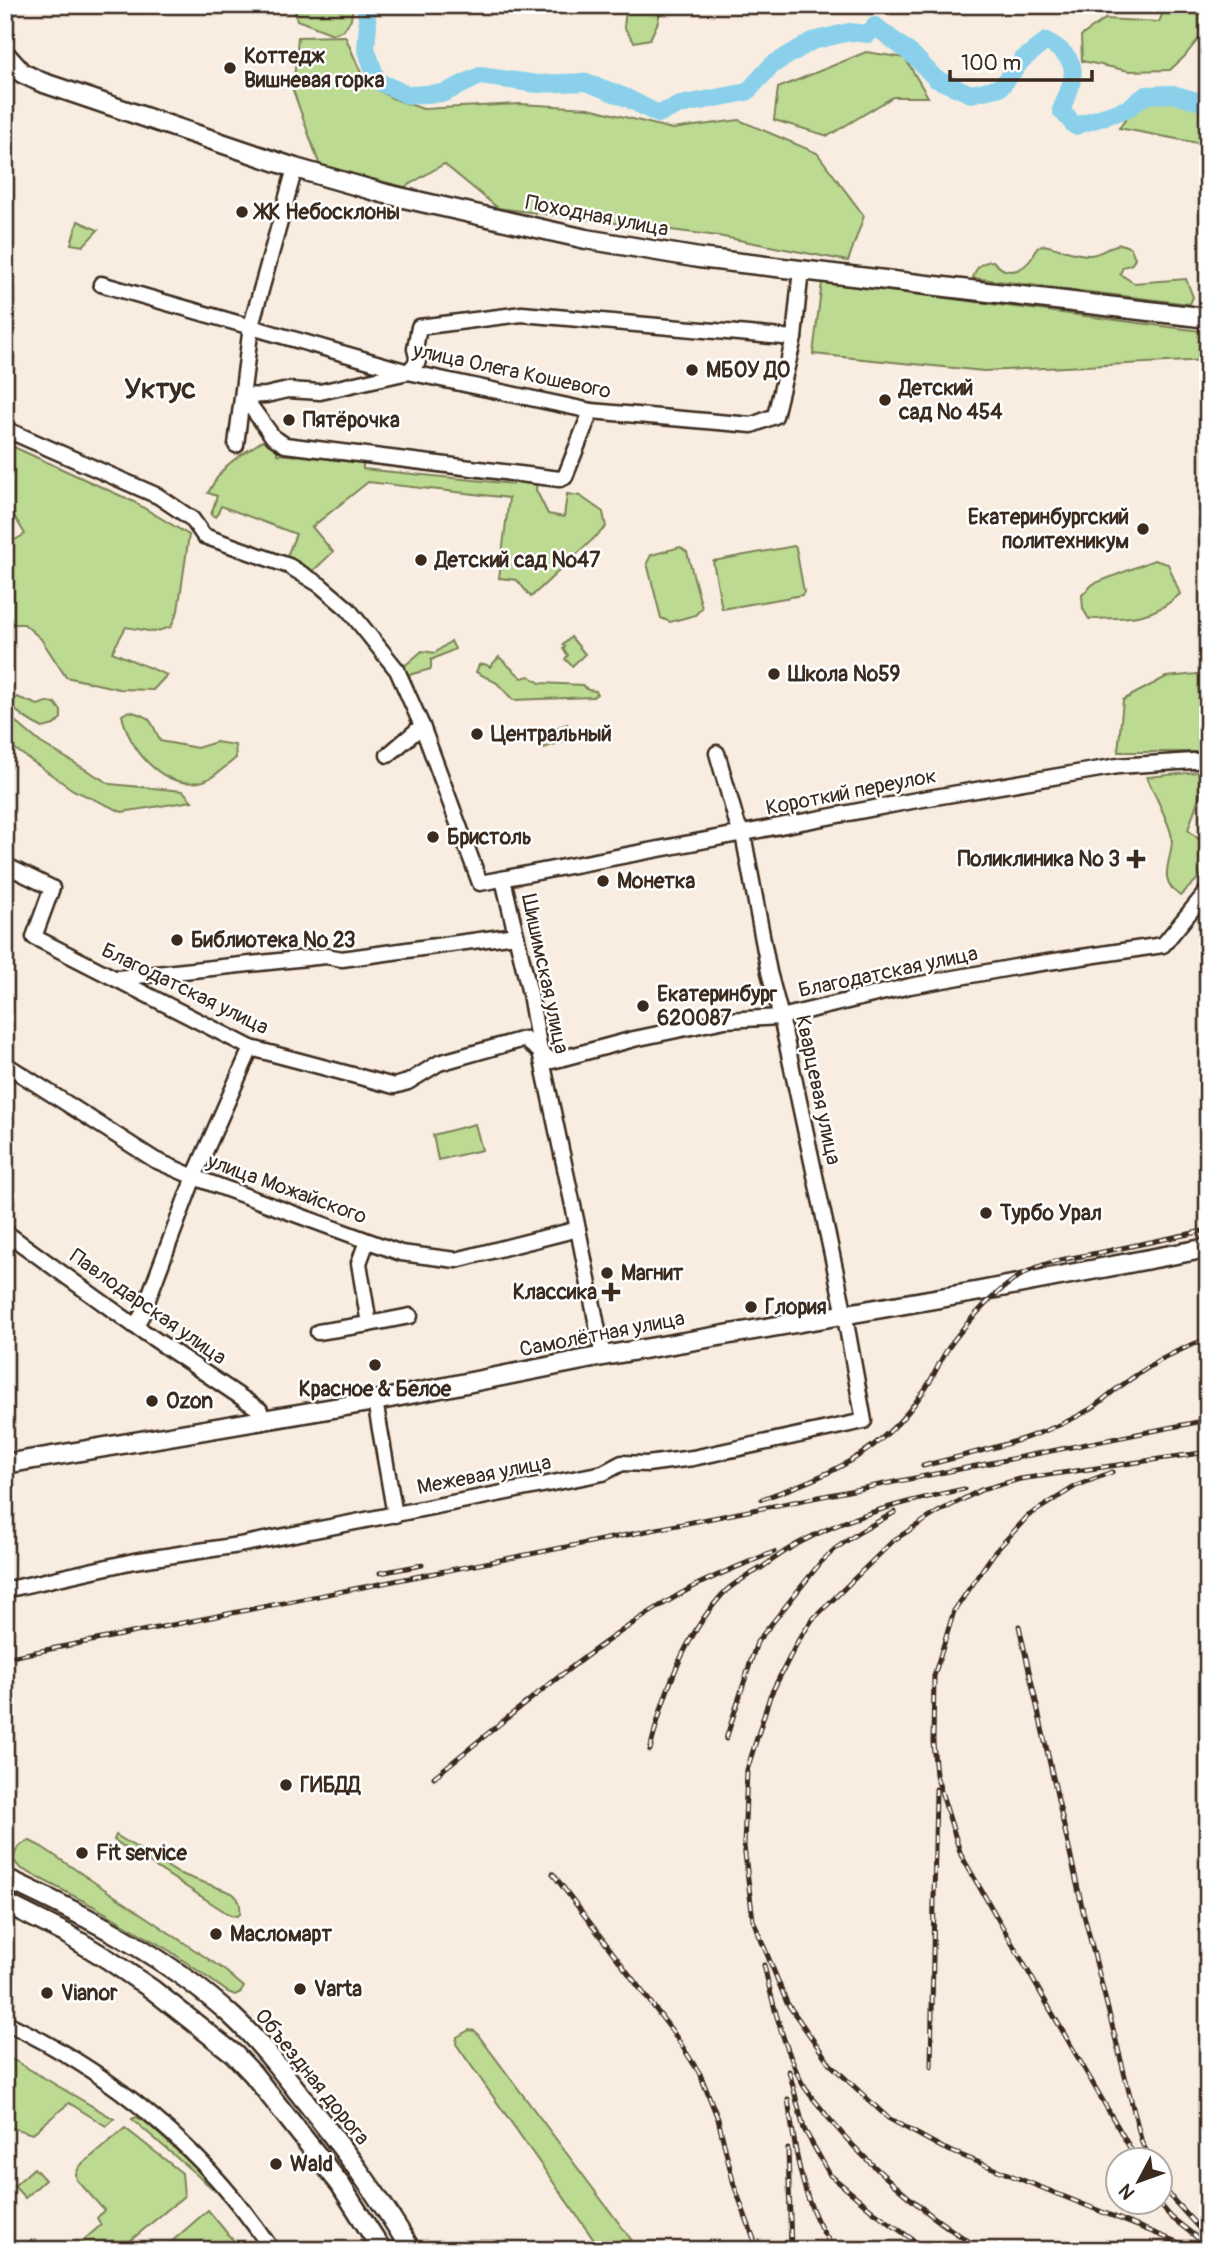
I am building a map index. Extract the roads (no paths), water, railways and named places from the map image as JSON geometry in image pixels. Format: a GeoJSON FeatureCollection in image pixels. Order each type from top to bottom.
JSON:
{"type":"FeatureCollection","features":[{"type":"Feature","properties":{"kind":"main road","name":"Походная улица"},"geometry":{"type":"LineString","coordinates":[[5,54],[22,73],[41,82],[295,168],[386,194],[586,239],[699,258],[1208,318]]}},
{"type":"Feature","properties":{"kind":"main road","name":"Самолётная улица"},"geometry":{"type":"LineString","coordinates":[[5,1464],[375,1401],[603,1356],[845,1315],[1208,1248]]}},
{"type":"Feature","properties":{"kind":"main road","name":"Объездная дорога"},"geometry":{"type":"LineString","coordinates":[[5,1878],[138,1947],[203,1992],[233,2017],[275,2063],[362,2173],[411,2250]]}},
{"type":"Feature","properties":{"kind":"main road"},"geometry":{"type":"LineString","coordinates":[[5,1903],[65,1933],[109,1960],[153,1990],[234,2054],[340,2184],[382,2250]]}},
{"type":"Feature","properties":{"kind":"street"},"geometry":{"type":"LineString","coordinates":[[236,444],[251,327],[295,168]]}},
{"type":"Feature","properties":{"kind":"street","name":"улица Олега Кошевого"},"geometry":{"type":"LineString","coordinates":[[101,284],[408,372],[591,411],[752,425],[775,416],[794,338],[801,269]]}},
{"type":"Feature","properties":{"kind":"street"},"geometry":{"type":"LineString","coordinates":[[243,396],[288,390],[320,392],[408,372],[418,361],[415,349],[419,327],[522,314],[794,338]]}},
{"type":"Feature","properties":{"kind":"street"},"geometry":{"type":"LineString","coordinates":[[243,396],[272,437],[285,445],[560,479],[565,477],[591,411]]}},
{"type":"Feature","properties":{"kind":"street","name":"Шишимская улица"},"geometry":{"type":"LineString","coordinates":[[5,429],[158,496],[192,519],[204,536],[289,566],[330,593],[348,609],[397,670],[422,726],[480,883],[503,879],[530,994],[603,1356]]}},
{"type":"Feature","properties":{"kind":"street"},"geometry":{"type":"LineString","coordinates":[[388,755],[422,726]]}},
{"type":"Feature","properties":{"kind":"street","name":"Кварцевая улица"},"geometry":{"type":"LineString","coordinates":[[717,753],[737,823],[743,834],[769,972],[845,1315]]}},
{"type":"Feature","properties":{"kind":"street","name":"Короткий переулок"},"geometry":{"type":"LineString","coordinates":[[503,879],[917,800],[1118,766],[1208,760]]}},
{"type":"Feature","properties":{"kind":"street","name":"Благодатская улица"},"geometry":{"type":"LineString","coordinates":[[5,864],[52,888],[34,937],[251,1048],[394,1086],[408,1082],[439,1063],[524,1039],[552,1061],[634,1039],[725,1020],[781,1017],[924,983],[1021,965],[1163,945],[1208,890]]}},
{"type":"Feature","properties":{"kind":"street"},"geometry":{"type":"LineString","coordinates":[[116,978],[326,956],[342,959],[516,935]]}},
{"type":"Feature","properties":{"kind":"street"},"geometry":{"type":"LineString","coordinates":[[135,1326],[142,1315],[194,1177],[251,1048]]}},
{"type":"Feature","properties":{"kind":"street","name":"улица Можайского"},"geometry":{"type":"LineString","coordinates":[[5,1064],[155,1160],[194,1177],[401,1253],[456,1260],[579,1229]]}},
{"type":"Feature","properties":{"kind":"street","name":"Павлодарская улица"},"geometry":{"type":"LineString","coordinates":[[5,1232],[135,1326],[260,1410],[261,1419]]}},
{"type":"Feature","properties":{"kind":"street"},"geometry":{"type":"LineString","coordinates":[[366,1241],[359,1263],[369,1324]]}},
{"type":"Feature","properties":{"kind":"street","name":"Межевая улица"},"geometry":{"type":"LineString","coordinates":[[5,1590],[134,1561],[239,1545],[603,1473],[622,1463],[647,1464],[692,1458],[864,1421],[845,1315]]}},
{"type":"Feature","properties":{"kind":"street"},"geometry":{"type":"LineString","coordinates":[[318,1332],[410,1316]]}},
{"type":"Feature","properties":{"kind":"street"},"geometry":{"type":"LineString","coordinates":[[375,1401],[395,1515]]}},
{"type":"Feature","properties":{"kind":"street"},"geometry":{"type":"LineString","coordinates":[[5,2022],[52,2046],[139,2104],[212,2172],[251,2218],[272,2250]]}},
{"type":"Feature","properties":{"kind":"waterway"},"geometry":{"type":"LineString","coordinates":[[365,5],[368,25],[366,48],[377,81],[408,95],[444,93],[480,76],[538,84],[586,82],[658,114],[680,105],[747,92],[772,65],[812,41],[849,32],[868,34],[875,26],[914,56],[936,79],[971,94],[1001,87],[1022,60],[1046,41],[1058,48],[1071,62],[1072,79],[1061,110],[1075,126],[1127,109],[1146,95],[1172,94],[1208,104]]}},
{"type":"Feature","properties":{"kind":"railway"},"geometry":{"type":"LineString","coordinates":[[762,1499],[832,1471],[852,1460],[889,1432],[923,1392],[963,1328],[996,1294],[1020,1276],[1055,1261],[1208,1230]]}},
{"type":"Feature","properties":{"kind":"railway"},"geometry":{"type":"LineString","coordinates":[[923,1466],[1010,1443],[1073,1419],[1161,1360],[1208,1339]]}},
{"type":"Feature","properties":{"kind":"railway"},"geometry":{"type":"LineString","coordinates":[[5,1658],[1208,1420]]}},
{"type":"Feature","properties":{"kind":"railway"},"geometry":{"type":"LineString","coordinates":[[1197,2250],[943,2148],[888,2118],[830,2064],[787,2003],[753,1920],[744,1846],[747,1770],[770,1696],[812,1620],[894,1540],[938,1512],[981,1490],[1020,1479],[1208,1452]]}},
{"type":"Feature","properties":{"kind":"railway"},"geometry":{"type":"LineString","coordinates":[[1112,1472],[1076,1486],[1028,1516],[994,1553],[954,1611],[934,1676],[933,1742],[936,1775],[961,1855],[1129,2146]]}},
{"type":"Feature","properties":{"kind":"railway"},"geometry":{"type":"LineString","coordinates":[[650,1750],[668,1688],[685,1649],[708,1613],[730,1588],[781,1554],[821,1532],[861,1516],[964,1489]]}},
{"type":"Feature","properties":{"kind":"railway"},"geometry":{"type":"LineString","coordinates":[[726,1739],[757,1642],[821,1562],[858,1533],[895,1512]]}},
{"type":"Feature","properties":{"kind":"railway"},"geometry":{"type":"LineString","coordinates":[[434,1777],[559,1677],[623,1630],[691,1588],[774,1552]]}},
{"type":"Feature","properties":{"kind":"railway"},"geometry":{"type":"LineString","coordinates":[[380,1573],[422,1565]]}},
{"type":"Feature","properties":{"kind":"railway"},"geometry":{"type":"LineString","coordinates":[[1019,1626],[1083,1911],[1144,2146]]}},
{"type":"Feature","properties":{"kind":"railway"},"geometry":{"type":"LineString","coordinates":[[931,2067],[936,1789]]}},
{"type":"Feature","properties":{"kind":"railway"},"geometry":{"type":"LineString","coordinates":[[553,1874],[673,2032],[700,2074],[718,2119],[734,2185],[758,2250]]}},
{"type":"Feature","properties":{"kind":"railway"},"geometry":{"type":"LineString","coordinates":[[764,1965],[784,2039],[807,2091],[835,2126],[896,2186],[941,2222],[984,2250]]}},
{"type":"Feature","properties":{"kind":"railway"},"geometry":{"type":"LineString","coordinates":[[789,2071],[804,2129],[830,2175],[873,2211],[927,2250]]}},
{"type":"Feature","properties":{"kind":"railway"},"geometry":{"type":"LineString","coordinates":[[788,2099],[797,2158],[807,2197],[835,2250]]}},
{"type":"Feature","properties":{"kind":"railway"},"geometry":{"type":"LineString","coordinates":[[788,2149],[791,2250]]}},
{"type":"Feature","properties":{"kind":"railway"},"geometry":{"type":"LineString","coordinates":[[1174,2201],[1208,2238]]}},
{"type":"Feature","properties":{"kind":"railway"},"geometry":{"type":"LineString","coordinates":[[1170,2216],[1200,2240]]}},
{"type":"Feature","properties":{"kind":"place","name":"Коттедж Вишневая горка"},"geometry":{"type":"Point","coordinates":[230,68]}},
{"type":"Feature","properties":{"kind":"place","name":"ЖК Небосклоны"},"geometry":{"type":"Point","coordinates":[242,212]}},
{"type":"Feature","properties":{"kind":"place","name":"МБОУ ДО"},"geometry":{"type":"Point","coordinates":[692,370]}},
{"type":"Feature","properties":{"kind":"place","name":"Детский сад № 454"},"geometry":{"type":"Point","coordinates":[885,400]}},
{"type":"Feature","properties":{"kind":"place","name":"Пятёрочка"},"geometry":{"type":"Point","coordinates":[289,420]}},
{"type":"Feature","properties":{"kind":"place","name":"Екатеринбургский политехникум"},"geometry":{"type":"Point","coordinates":[1143,529]}},
{"type":"Feature","properties":{"kind":"place","name":"Детский сад №47"},"geometry":{"type":"Point","coordinates":[421,560]}},
{"type":"Feature","properties":{"kind":"place","name":"Школа №59"},"geometry":{"type":"Point","coordinates":[774,674]}},
{"type":"Feature","properties":{"kind":"place","name":"Центральный"},"geometry":{"type":"Point","coordinates":[477,734]}},
{"type":"Feature","properties":{"kind":"place","name":"Бристоль"},"geometry":{"type":"Point","coordinates":[433,837]}},
{"type":"Feature","properties":{"kind":"place","name":"Поликлиника № 3"},"geometry":{"type":"Point","coordinates":[1136,859]}},
{"type":"Feature","properties":{"kind":"place","name":"Монетка"},"geometry":{"type":"Point","coordinates":[603,881]}},
{"type":"Feature","properties":{"kind":"place","name":"Библиотека № 23"},"geometry":{"type":"Point","coordinates":[177,940]}},
{"type":"Feature","properties":{"kind":"place","name":"Екатеринбург 620087"},"geometry":{"type":"Point","coordinates":[643,1006]}},
{"type":"Feature","properties":{"kind":"place","name":"Турбо Урал"},"geometry":{"type":"Point","coordinates":[986,1213]}},
{"type":"Feature","properties":{"kind":"place","name":"Магнит"},"geometry":{"type":"Point","coordinates":[607,1273]}},
{"type":"Feature","properties":{"kind":"place","name":"Классика"},"geometry":{"type":"Point","coordinates":[611,1292]}},
{"type":"Feature","properties":{"kind":"place","name":"Глория"},"geometry":{"type":"Point","coordinates":[751,1307]}},
{"type":"Feature","properties":{"kind":"place","name":"Красное & Белое"},"geometry":{"type":"Point","coordinates":[375,1365]}},
{"type":"Feature","properties":{"kind":"place","name":"Ozon"},"geometry":{"type":"Point","coordinates":[152,1401]}},
{"type":"Feature","properties":{"kind":"place","name":"ГИБДД"},"geometry":{"type":"Point","coordinates":[286,1785]}},
{"type":"Feature","properties":{"kind":"place","name":"Fit service"},"geometry":{"type":"Point","coordinates":[82,1853]}},
{"type":"Feature","properties":{"kind":"place","name":"Масломарт"},"geometry":{"type":"Point","coordinates":[216,1934]}},
{"type":"Feature","properties":{"kind":"place","name":"Varta"},"geometry":{"type":"Point","coordinates":[300,1989]}},
{"type":"Feature","properties":{"kind":"place","name":"Vianor"},"geometry":{"type":"Point","coordinates":[47,1993]}},
{"type":"Feature","properties":{"kind":"place","name":"Wald"},"geometry":{"type":"Point","coordinates":[276,2164]}},
{"type":"Feature","properties":{"kind":"district","name":"Уктус"},"geometry":{"type":"Point","coordinates":[160,389]}}]}
